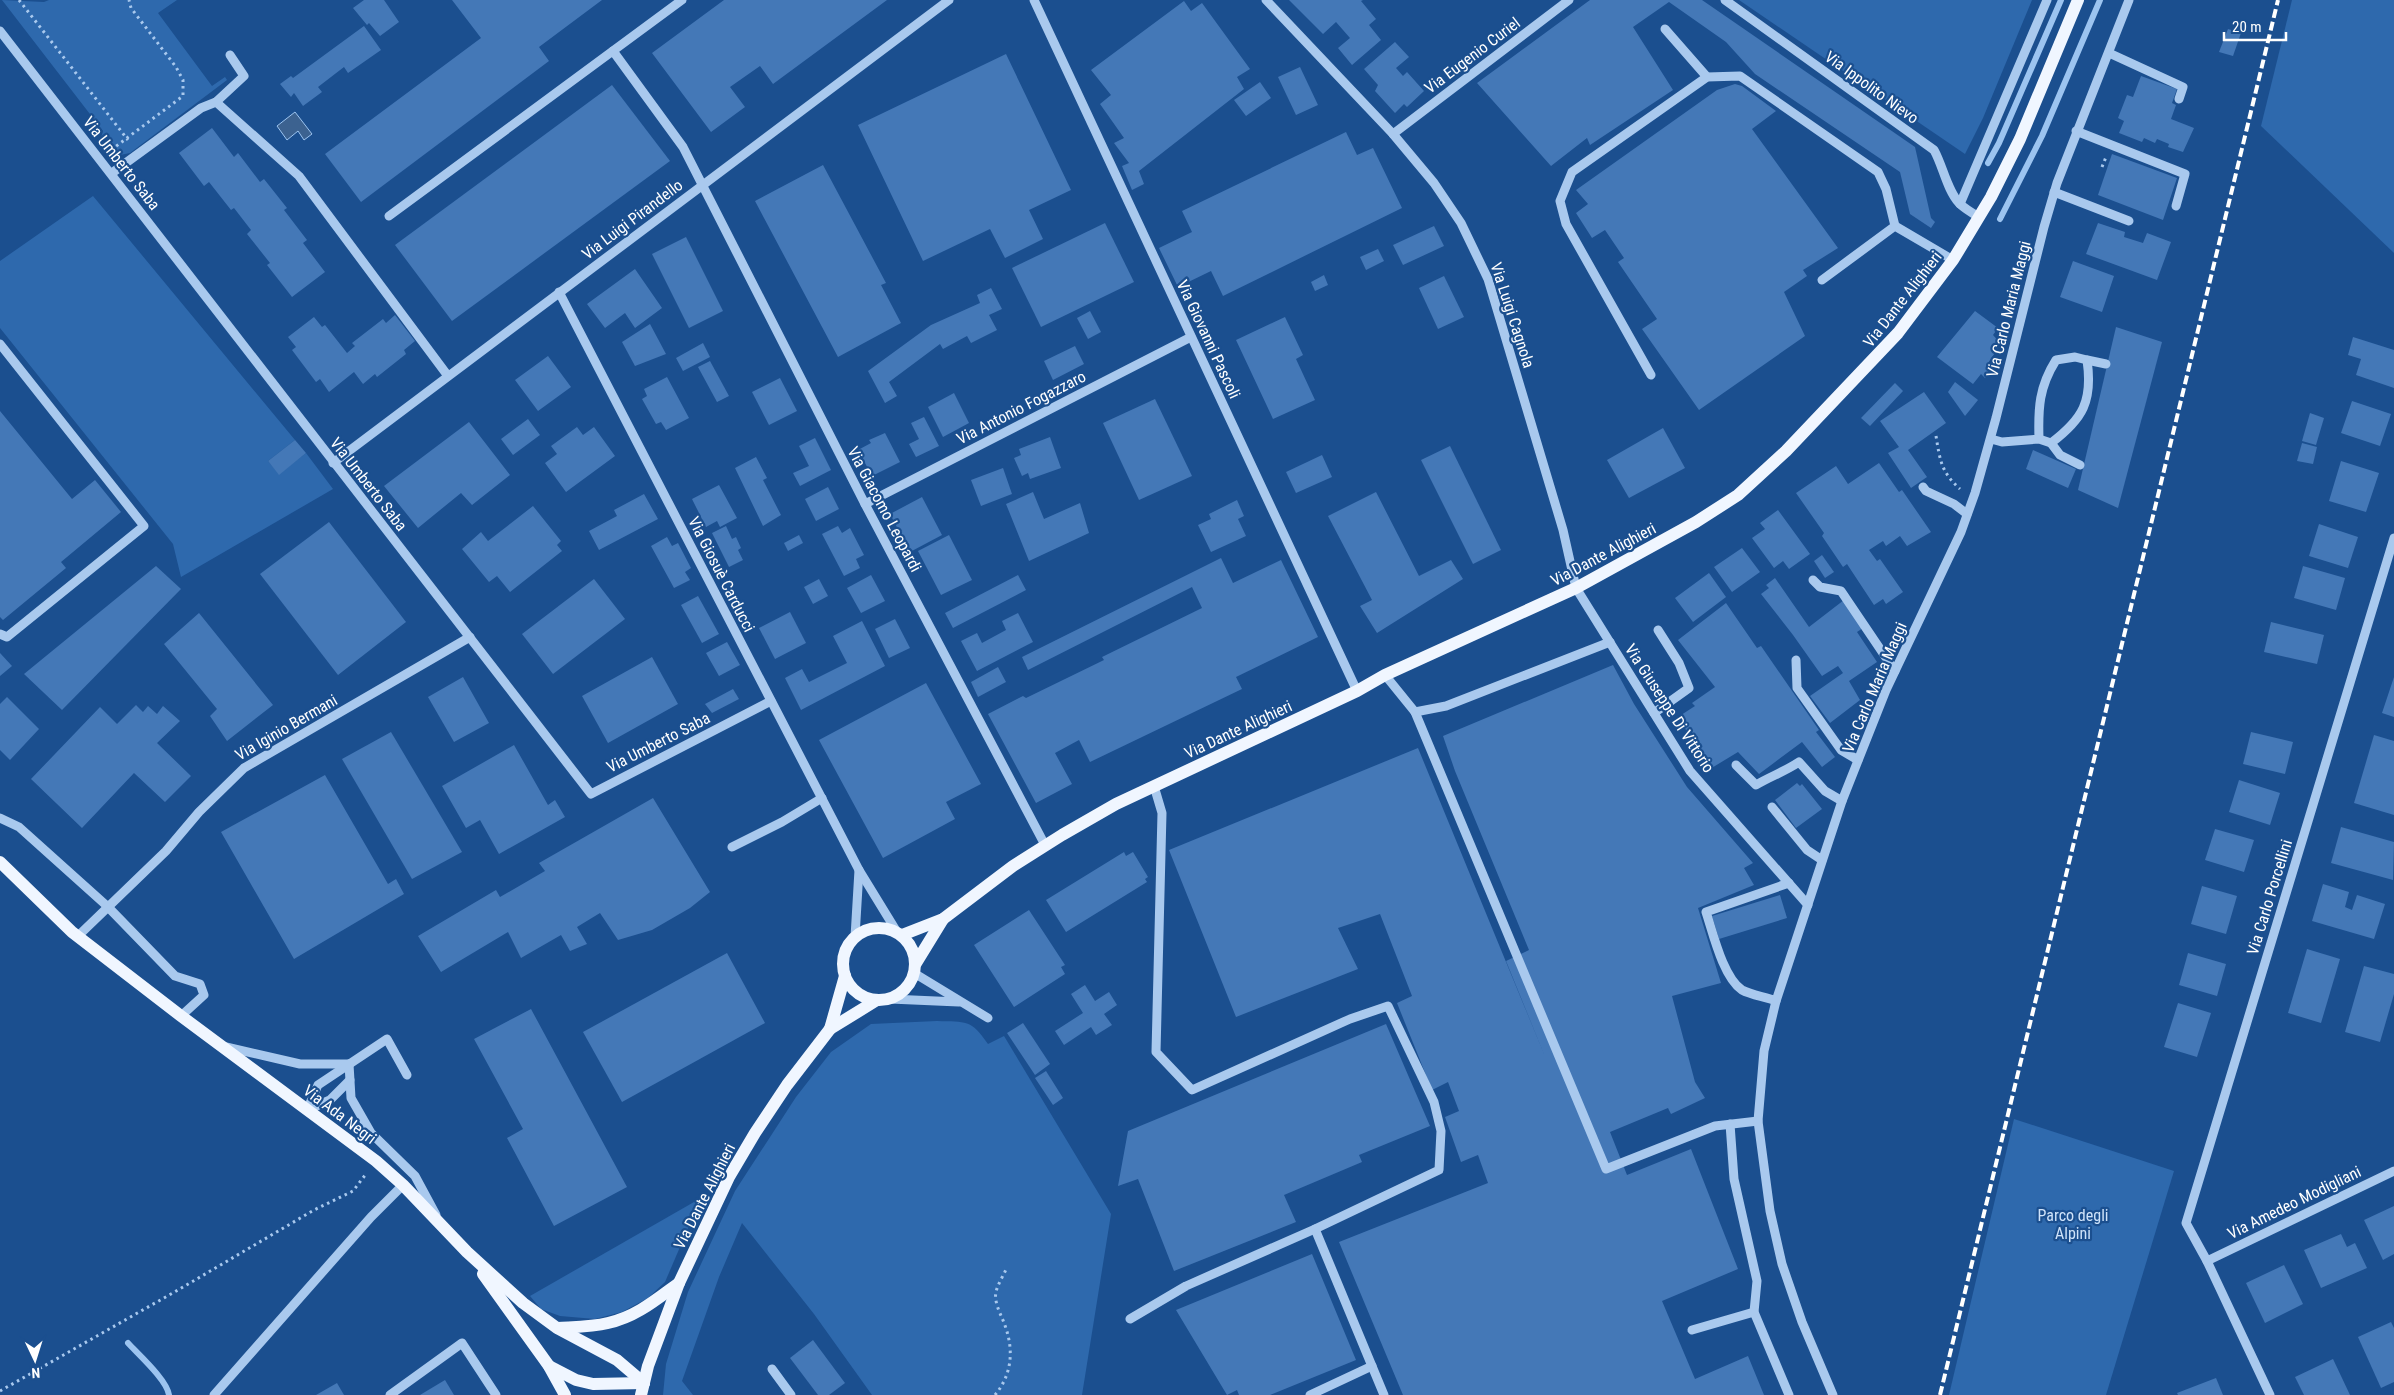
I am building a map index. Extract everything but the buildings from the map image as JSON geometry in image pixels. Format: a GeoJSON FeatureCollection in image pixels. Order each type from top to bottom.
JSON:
{"type":"FeatureCollection","features":[{"type":"Feature","properties":{"kind":"main road","name":"Via Dante Alighieri"},"geometry":{"type":"LineString","coordinates":[[899,933],[943,920],[1013,866],[1116,804],[1357,691],[1385,675],[1576,588],[1714,512],[1738,496],[1873,362],[1903,327],[1953,260],[1979,217],[2020,139],[2078,0]]}},
{"type":"Feature","properties":{"kind":"main road","name":"Via Ada Negri"},"geometry":{"type":"LineString","coordinates":[[0,862],[78,936],[181,1016],[376,1161],[403,1185],[467,1252],[523,1303],[557,1328],[617,1360],[642,1389]]}},
{"type":"Feature","properties":{"kind":"main road","name":"Via Dante Alighieri"},"geometry":{"type":"LineString","coordinates":[[915,968],[943,920]]}},
{"type":"Feature","properties":{"kind":"main road"},"geometry":{"type":"LineString","coordinates":[[886,928],[899,933],[912,949],[915,968],[908,986],[883,999],[865,997],[854,991],[845,976],[843,958],[847,946],[865,930],[886,928]]}},
{"type":"Feature","properties":{"kind":"main road","name":"Via Dante Alighieri"},"geometry":{"type":"LineString","coordinates":[[642,1389],[679,1283],[729,1178],[755,1133],[787,1084],[830,1029],[845,976]]}},
{"type":"Feature","properties":{"kind":"main road","name":"Via Dante Alighieri"},"geometry":{"type":"LineString","coordinates":[[830,1029],[883,999]]}},
{"type":"Feature","properties":{"kind":"main road","name":"Via Ada Negri"},"geometry":{"type":"LineString","coordinates":[[467,1252],[549,1366],[565,1395]]}},
{"type":"Feature","properties":{"kind":"main road"},"geometry":{"type":"LineString","coordinates":[[557,1328],[608,1324],[644,1309],[679,1283]]}},
{"type":"Feature","properties":{"kind":"main road","name":"Via Ada Negri"},"geometry":{"type":"LineString","coordinates":[[549,1366],[576,1380],[593,1384],[642,1389]]}},
{"type":"Feature","properties":{"kind":"street"},"geometry":{"type":"LineString","coordinates":[[389,216],[682,0]]}},
{"type":"Feature","properties":{"kind":"street","name":"Via Luigi Pirandello"},"geometry":{"type":"LineString","coordinates":[[333,463],[949,0]]}},
{"type":"Feature","properties":{"kind":"street","name":"Via Giovanni Pascoli"},"geometry":{"type":"LineString","coordinates":[[1034,0],[1357,691]]}},
{"type":"Feature","properties":{"kind":"street","name":"Via Luigi Cagnola"},"geometry":{"type":"LineString","coordinates":[[1266,0],[1393,134],[1440,191],[1461,223],[1488,279],[1563,530],[1576,588]]}},
{"type":"Feature","properties":{"kind":"street","name":"Via Eugenio Curiel"},"geometry":{"type":"LineString","coordinates":[[1393,134],[1569,0]]}},
{"type":"Feature","properties":{"kind":"street","name":"Via Ippolito Nievo"},"geometry":{"type":"LineString","coordinates":[[1725,0],[1934,150],[1943,168],[1949,189],[1960,204],[1979,217]]}},
{"type":"Feature","properties":{"kind":"street"},"geometry":{"type":"LineString","coordinates":[[1960,204],[2047,0]]}},
{"type":"Feature","properties":{"kind":"street","name":"Via Carlo Maria Maggi"},"geometry":{"type":"LineString","coordinates":[[1833,1395],[1802,1322],[1782,1264],[1770,1211],[1758,1121],[1764,1051],[1776,1001],[1842,801],[1895,671],[1975,493],[1991,438],[2054,192],[2076,131],[2129,0]]}},
{"type":"Feature","properties":{"kind":"street"},"geometry":{"type":"LineString","coordinates":[[1666,29],[1708,77]]}},
{"type":"Feature","properties":{"kind":"street","name":"Via Umberto Saba"},"geometry":{"type":"LineString","coordinates":[[0,31],[112,173],[333,463],[591,794],[771,701]]}},
{"type":"Feature","properties":{"kind":"street","name":"Via Giacomo Leopardi"},"geometry":{"type":"LineString","coordinates":[[613,50],[683,147],[865,504],[1045,845]]}},
{"type":"Feature","properties":{"kind":"street"},"geometry":{"type":"LineString","coordinates":[[2109,53],[2183,87],[2179,99]]}},
{"type":"Feature","properties":{"kind":"street"},"geometry":{"type":"LineString","coordinates":[[112,173],[201,108],[216,102],[244,76],[230,54]]}},
{"type":"Feature","properties":{"kind":"street"},"geometry":{"type":"LineString","coordinates":[[1651,375],[1566,224],[1560,201],[1572,172],[1708,77],[1740,76],[1878,172],[1886,190],[1895,226],[1953,260]]}},
{"type":"Feature","properties":{"kind":"street"},"geometry":{"type":"LineString","coordinates":[[216,102],[299,176],[448,376]]}},
{"type":"Feature","properties":{"kind":"street"},"geometry":{"type":"LineString","coordinates":[[2076,131],[2185,174],[2176,206]]}},
{"type":"Feature","properties":{"kind":"street"},"geometry":{"type":"LineString","coordinates":[[2054,192],[2129,221]]}},
{"type":"Feature","properties":{"kind":"street"},"geometry":{"type":"LineString","coordinates":[[1822,280],[1895,226]]}},
{"type":"Feature","properties":{"kind":"street","name":"Via Giosuè Carducci"},"geometry":{"type":"LineString","coordinates":[[559,292],[859,870],[899,933]]}},
{"type":"Feature","properties":{"kind":"street","name":"Via Antonio Fogazzaro"},"geometry":{"type":"LineString","coordinates":[[865,504],[1191,337]]}},
{"type":"Feature","properties":{"kind":"street"},"geometry":{"type":"LineString","coordinates":[[0,344],[144,526],[6,637],[0,634]]}},
{"type":"Feature","properties":{"kind":"street"},"geometry":{"type":"LineString","coordinates":[[2039,439],[2038,411],[2045,377],[2056,360],[2075,357],[2106,364]]}},
{"type":"Feature","properties":{"kind":"street"},"geometry":{"type":"LineString","coordinates":[[2051,444],[2064,433],[2087,404],[2090,378],[2087,360]]}},
{"type":"Feature","properties":{"kind":"street"},"geometry":{"type":"LineString","coordinates":[[1991,438],[2002,442],[2039,439],[2051,444],[2060,455],[2080,465]]}},
{"type":"Feature","properties":{"kind":"street"},"geometry":{"type":"LineString","coordinates":[[1923,487],[1926,491],[1954,504],[1967,514]]}},
{"type":"Feature","properties":{"kind":"street","name":"Via Carlo Porcellini"},"geometry":{"type":"LineString","coordinates":[[2270,1395],[2207,1261],[2186,1223],[2394,538]]}},
{"type":"Feature","properties":{"kind":"street"},"geometry":{"type":"LineString","coordinates":[[1813,580],[1820,587],[1841,591],[1895,671]]}},
{"type":"Feature","properties":{"kind":"street","name":"Via Giuseppe Di Vittorio"},"geometry":{"type":"LineString","coordinates":[[1576,588],[1690,771],[1808,905]]}},
{"type":"Feature","properties":{"kind":"street"},"geometry":{"type":"LineString","coordinates":[[1654,713],[1689,688],[1679,663],[1658,630]]}},
{"type":"Feature","properties":{"kind":"street","name":"Via Iginio Bermani"},"geometry":{"type":"LineString","coordinates":[[78,936],[166,851],[199,812],[244,768],[470,637]]}},
{"type":"Feature","properties":{"kind":"street"},"geometry":{"type":"LineString","coordinates":[[1415,712],[1446,706],[1610,642]]}},
{"type":"Feature","properties":{"kind":"street"},"geometry":{"type":"LineString","coordinates":[[1796,660],[1797,688],[1841,750],[1858,760]]}},
{"type":"Feature","properties":{"kind":"street"},"geometry":{"type":"LineString","coordinates":[[1385,675],[1415,712],[1606,1169],[1715,1126],[1758,1121]]}},
{"type":"Feature","properties":{"kind":"street"},"geometry":{"type":"LineString","coordinates":[[1736,765],[1756,785],[1772,776],[1780,775],[1799,762],[1825,791],[1842,801]]}},
{"type":"Feature","properties":{"kind":"street"},"geometry":{"type":"LineString","coordinates":[[1130,1319],[1186,1286],[1315,1229],[1439,1170],[1441,1131],[1434,1102],[1388,1006],[1350,1019],[1192,1090],[1156,1052],[1162,813],[1154,786]]}},
{"type":"Feature","properties":{"kind":"street"},"geometry":{"type":"LineString","coordinates":[[732,847],[782,822],[822,798]]}},
{"type":"Feature","properties":{"kind":"street"},"geometry":{"type":"LineString","coordinates":[[1772,807],[1806,850],[1822,860]]}},
{"type":"Feature","properties":{"kind":"street"},"geometry":{"type":"LineString","coordinates":[[0,818],[19,827],[107,906],[175,976],[200,984],[204,995],[181,1016]]}},
{"type":"Feature","properties":{"kind":"street"},"geometry":{"type":"LineString","coordinates":[[855,937],[859,870]]}},
{"type":"Feature","properties":{"kind":"street"},"geometry":{"type":"LineString","coordinates":[[1776,1001],[1742,990],[1732,978],[1717,948],[1706,912],[1789,883]]}},
{"type":"Feature","properties":{"kind":"street"},"geometry":{"type":"LineString","coordinates":[[915,968],[988,1018]]}},
{"type":"Feature","properties":{"kind":"street"},"geometry":{"type":"LineString","coordinates":[[883,999],[962,1002]]}},
{"type":"Feature","properties":{"kind":"street"},"geometry":{"type":"LineString","coordinates":[[307,1110],[318,1085],[387,1039],[407,1075]]}},
{"type":"Feature","properties":{"kind":"street"},"geometry":{"type":"LineString","coordinates":[[221,1046],[300,1064],[349,1064]]}},
{"type":"Feature","properties":{"kind":"street"},"geometry":{"type":"LineString","coordinates":[[349,1064],[351,1098],[371,1133],[415,1176],[440,1224]]}},
{"type":"Feature","properties":{"kind":"street"},"geometry":{"type":"LineString","coordinates":[[307,1110],[330,1100],[350,1080]]}},
{"type":"Feature","properties":{"kind":"street"},"geometry":{"type":"LineString","coordinates":[[1730,1124],[1734,1179],[1757,1281],[1754,1312],[1789,1395]]}},
{"type":"Feature","properties":{"kind":"street","name":"Via Amedeo Modigliani"},"geometry":{"type":"LineString","coordinates":[[2207,1261],[2394,1171]]}},
{"type":"Feature","properties":{"kind":"street"},"geometry":{"type":"LineString","coordinates":[[214,1395],[371,1217],[403,1185]]}},
{"type":"Feature","properties":{"kind":"street"},"geometry":{"type":"LineString","coordinates":[[1315,1229],[1384,1395]]}},
{"type":"Feature","properties":{"kind":"street"},"geometry":{"type":"LineString","coordinates":[[1692,1330],[1754,1312]]}},
{"type":"Feature","properties":{"kind":"street"},"geometry":{"type":"LineString","coordinates":[[390,1395],[462,1342],[496,1395]]}},
{"type":"Feature","properties":{"kind":"street"},"geometry":{"type":"LineString","coordinates":[[1310,1395],[1372,1366]]}},
{"type":"Feature","properties":{"kind":"street"},"geometry":{"type":"LineString","coordinates":[[772,1369],[791,1395]]}},
{"type":"Feature","properties":{"kind":"path"},"geometry":{"type":"LineString","coordinates":[[19,0],[127,138],[136,154]]}},
{"type":"Feature","properties":{"kind":"path"},"geometry":{"type":"LineString","coordinates":[[100,158],[182,96],[184,87],[176,67],[131,8],[129,0]]}},
{"type":"Feature","properties":{"kind":"path"},"geometry":{"type":"LineString","coordinates":[[1936,436],[1940,464],[1948,478],[1961,489],[1975,493]]}},
{"type":"Feature","properties":{"kind":"path"},"geometry":{"type":"LineString","coordinates":[[0,1391],[314,1210],[353,1191],[376,1161]]}},
{"type":"Feature","properties":{"kind":"path"},"geometry":{"type":"LineString","coordinates":[[995,1395],[1008,1373],[1012,1354],[1007,1329],[998,1308],[996,1293],[1008,1267]]}},
{"type":"Feature","properties":{"kind":"green space"},"geometry":{"type":"Polygon","coordinates":[[[2,0],[44,2],[49,0],[177,0],[158,13],[212,86],[225,77],[227,80],[130,153],[115,156],[100,141],[103,131],[2,0]]]}},
{"type":"Feature","properties":{"kind":"green space"},"geometry":{"type":"Polygon","coordinates":[[[1739,0],[2032,0],[1983,118],[1965,154],[1739,0]]]}},
{"type":"Feature","properties":{"kind":"green space"},"geometry":{"type":"Polygon","coordinates":[[[2292,0],[2394,0],[2394,253],[2261,126],[2292,0]]]}},
{"type":"Feature","properties":{"kind":"green space"},"geometry":{"type":"Polygon","coordinates":[[[93,196],[295,440],[268,461],[279,474],[306,453],[333,489],[181,577],[173,544],[0,328],[0,261],[93,196]]]}},
{"type":"Feature","properties":{"kind":"green space"},"geometry":{"type":"Polygon","coordinates":[[[937,1021],[961,1022],[972,1026],[988,1044],[1004,1036],[1111,1214],[1082,1395],[872,1395],[814,1314],[742,1223],[719,1277],[682,1381],[693,1395],[663,1395],[666,1364],[688,1292],[735,1191],[796,1097],[831,1052],[871,1024],[937,1021]]]}},
{"type":"Feature","properties":{"kind":"green space","name":"Parco degli Alpini"},"geometry":{"type":"Polygon","coordinates":[[[2014,1119],[2174,1171],[2106,1395],[1949,1395],[2014,1119]]]}},
{"type":"Feature","properties":{"kind":"green space"},"geometry":{"type":"Polygon","coordinates":[[[701,1198],[665,1282],[648,1298],[622,1312],[595,1319],[560,1316],[541,1309],[530,1296],[701,1198]]]}},
{"type":"Feature","properties":{"kind":"shaded area"},"geometry":{"type":"Polygon","coordinates":[[[295,112],[312,134],[304,140],[298,131],[287,140],[277,126],[295,112]]]}},
{"type":"Feature","properties":{"kind":"waterway"},"geometry":{"type":"LineString","coordinates":[[1988,163],[1999,143],[2061,0]]}},
{"type":"Feature","properties":{"kind":"waterway"},"geometry":{"type":"LineString","coordinates":[[2000,219],[2042,136],[2100,0]]}},
{"type":"Feature","properties":{"kind":"waterway"},"geometry":{"type":"LineString","coordinates":[[128,1343],[158,1375],[169,1395]]}},
{"type":"Feature","properties":{"kind":"railway"},"geometry":{"type":"LineString","coordinates":[[1940,1395],[2278,0]]}}]}
